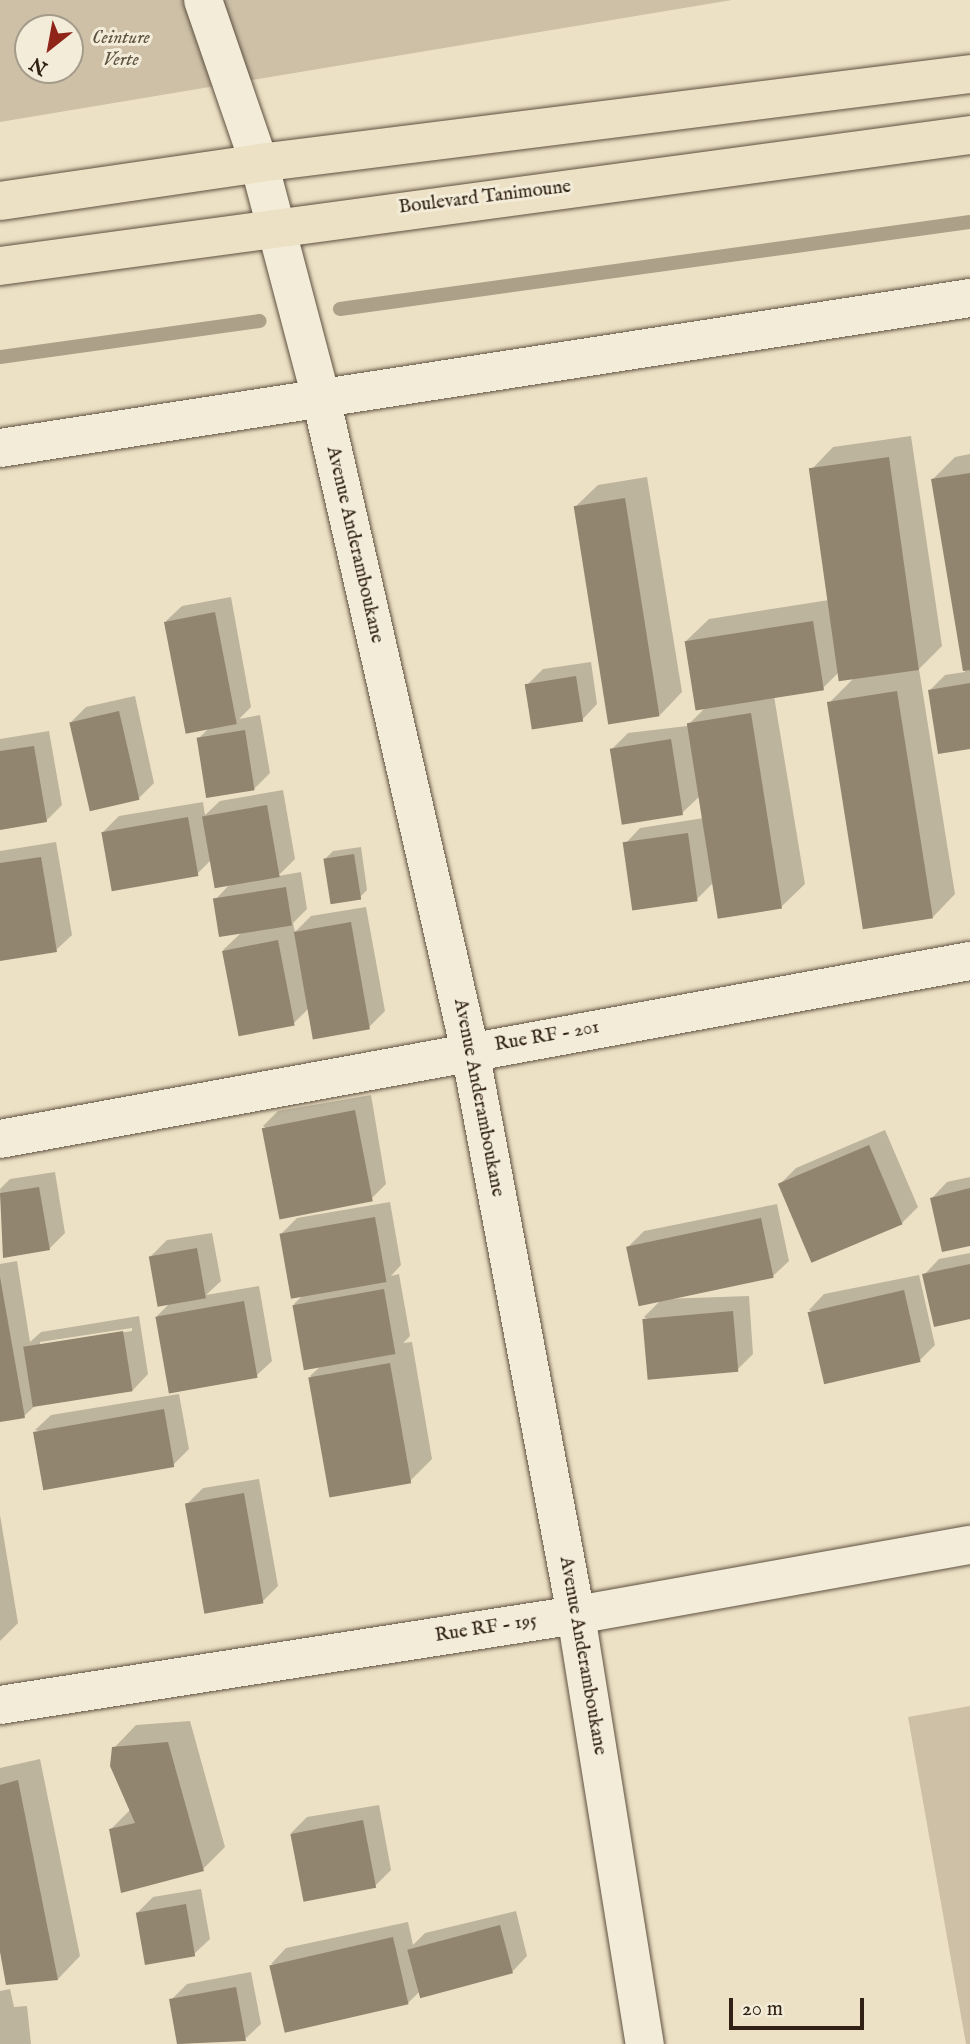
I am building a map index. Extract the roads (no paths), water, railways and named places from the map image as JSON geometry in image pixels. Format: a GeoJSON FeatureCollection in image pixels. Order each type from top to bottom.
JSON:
{"type":"FeatureCollection","features":[{"type":"Feature","properties":{"kind":"main road"},"geometry":{"type":"LineString","coordinates":[[0,201],[259,163],[970,74]]}},
{"type":"Feature","properties":{"kind":"main road","name":"Boulevard Tanimoune"},"geometry":{"type":"LineString","coordinates":[[0,265],[278,225],[970,135]]}},
{"type":"Feature","properties":{"kind":"street","name":"Avenue Anderamboukane"},"geometry":{"type":"LineString","coordinates":[[203,0],[278,225],[321,398],[470,1051],[576,1615],[645,2044]]}},
{"type":"Feature","properties":{"kind":"street"},"geometry":{"type":"LineString","coordinates":[[0,448],[970,298]]}},
{"type":"Feature","properties":{"kind":"street","name":"Rue RF - 201"},"geometry":{"type":"LineString","coordinates":[[0,1139],[970,961]]}},
{"type":"Feature","properties":{"kind":"street","name":"Rue RF - 195"},"geometry":{"type":"LineString","coordinates":[[0,1705],[576,1615],[970,1545]]}},
{"type":"Feature","properties":{"kind":"waterway"},"geometry":{"type":"LineString","coordinates":[[340,309],[970,222]]}},
{"type":"Feature","properties":{"kind":"waterway"},"geometry":{"type":"LineString","coordinates":[[0,357],[260,321]]}},
{"type":"Feature","properties":{"kind":"park label","name":"Ceinture Verte"},"geometry":{"type":"Point","coordinates":[121,50]}}]}
